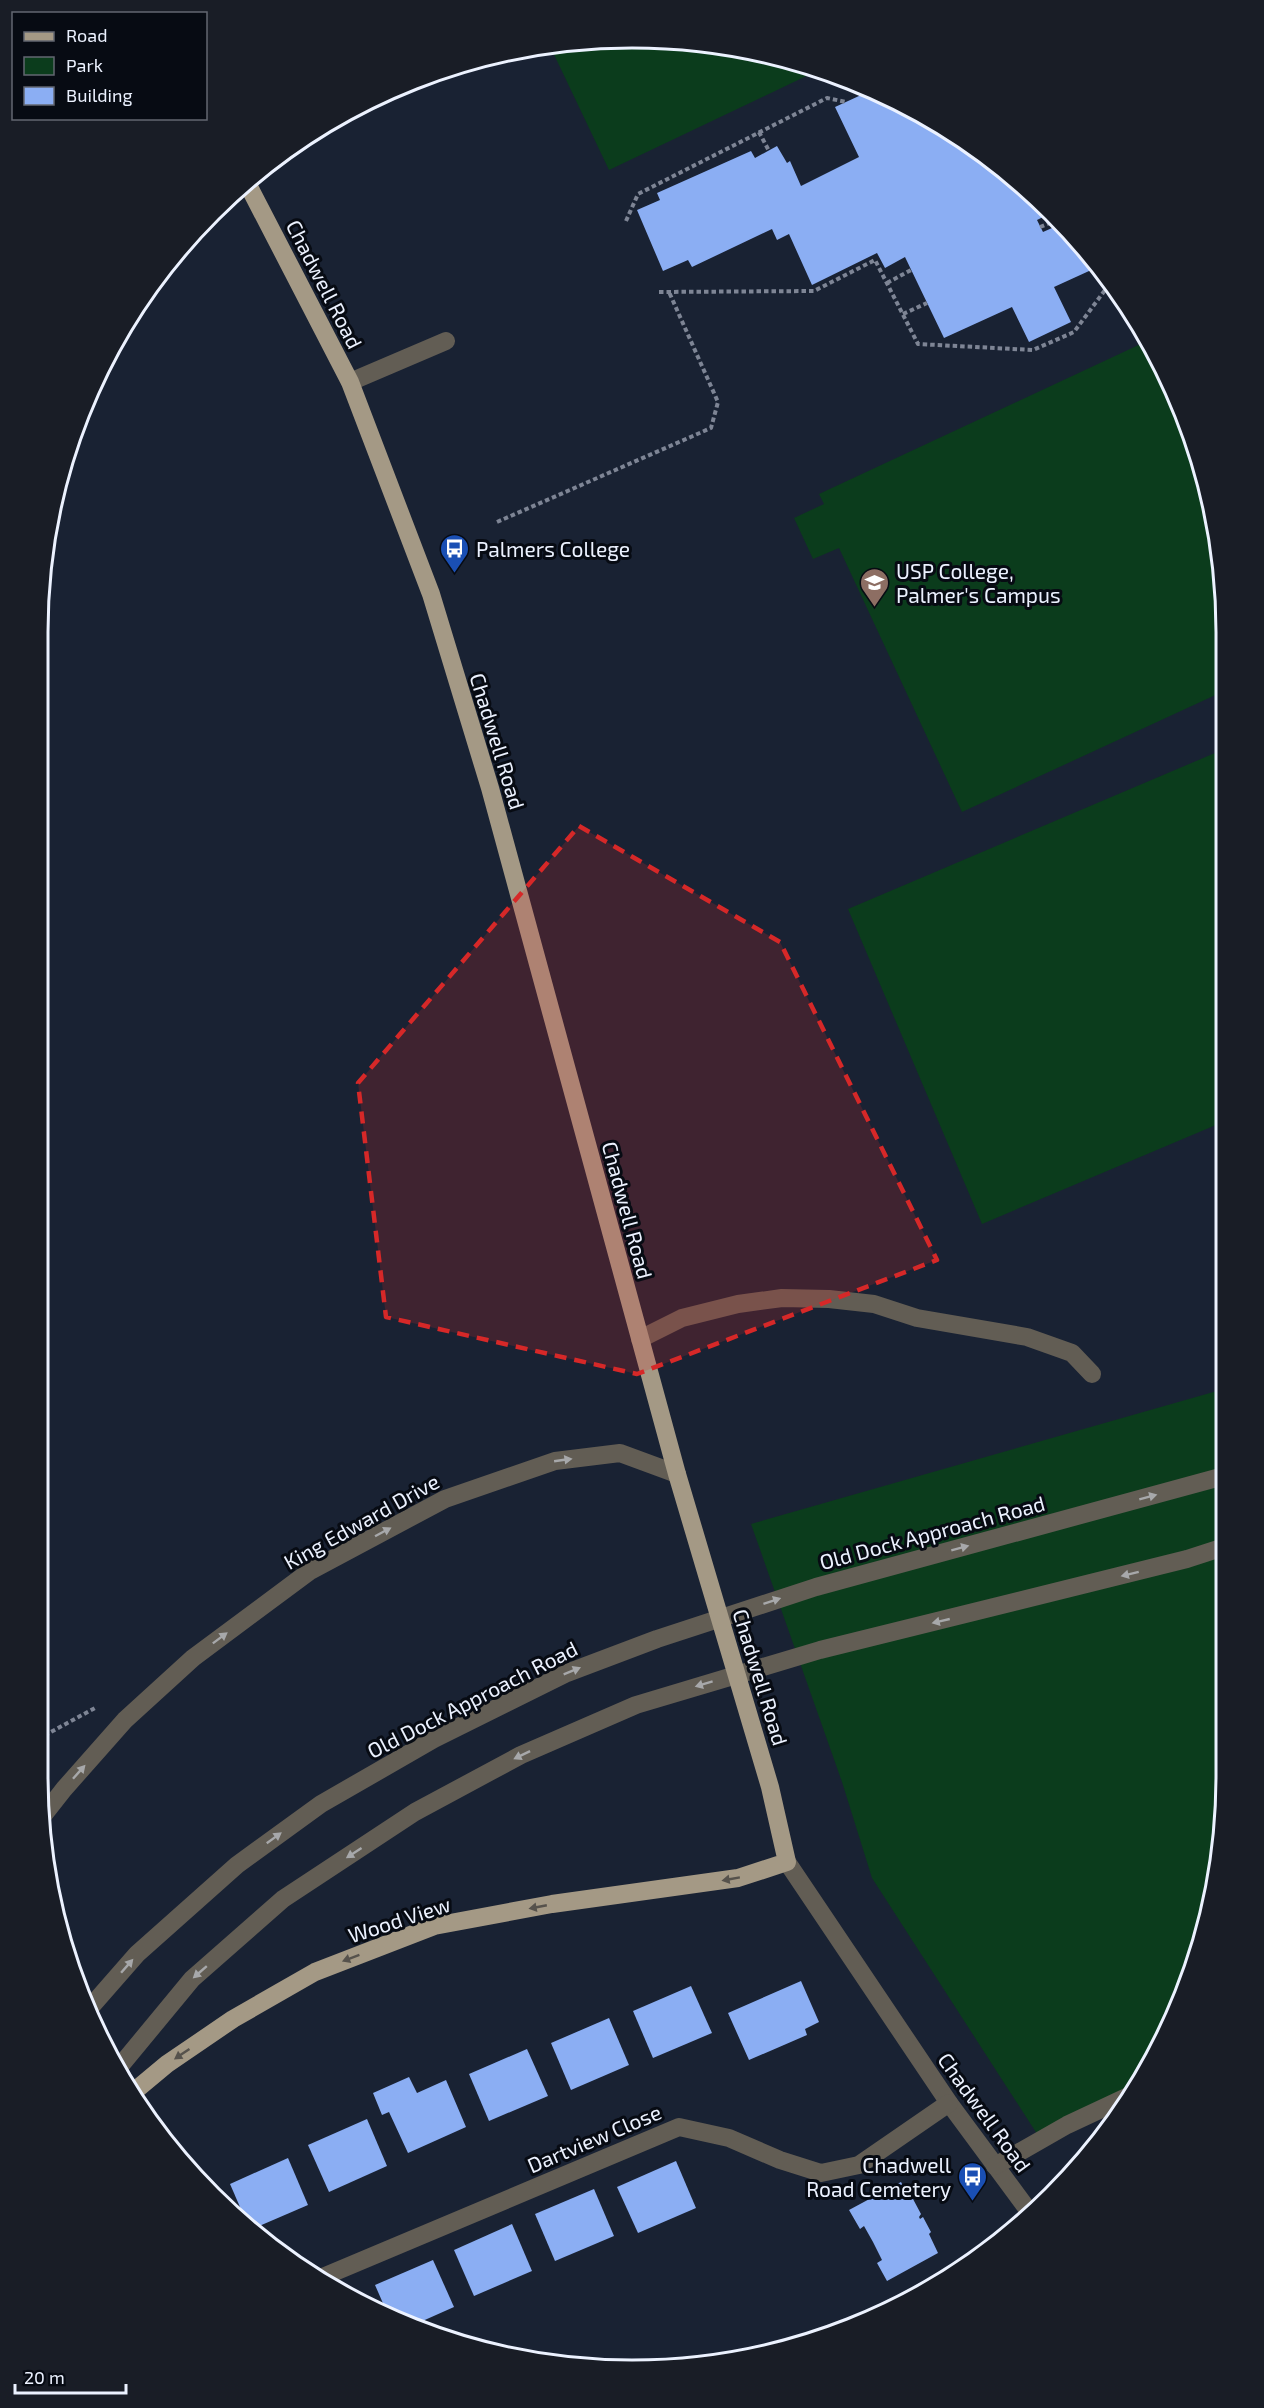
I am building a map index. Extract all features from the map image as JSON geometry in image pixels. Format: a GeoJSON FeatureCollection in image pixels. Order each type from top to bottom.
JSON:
{"type":"FeatureCollection","features":[{"type":"Feature","properties":{"kind":"main road","name":"Chadwell Road"},"geometry":{"type":"LineString","coordinates":[[251,190],[350,382],[431,594],[472,731],[677,1474],[770,1786],[787,1862]]}},
{"type":"Feature","properties":{"kind":"main road","name":"Wood View"},"geometry":{"type":"LineString","coordinates":[[138,2088],[167,2064],[233,2019],[315,1972],[434,1926],[552,1904],[738,1878],[787,1862]]}},
{"type":"Feature","properties":{"kind":"street"},"geometry":{"type":"LineString","coordinates":[[350,382],[446,341]]}},
{"type":"Feature","properties":{"kind":"street"},"geometry":{"type":"LineString","coordinates":[[640,1339],[682,1318],[738,1304],[782,1298],[829,1299],[874,1304],[917,1318],[1027,1337],[1072,1353],[1092,1374]]}},
{"type":"Feature","properties":{"kind":"street","name":"King Edward Drive"},"geometry":{"type":"LineString","coordinates":[[49,1808],[125,1720],[193,1658],[310,1571],[445,1499],[555,1461],[620,1453],[677,1474]]}},
{"type":"Feature","properties":{"kind":"street","name":"Old Dock Approach Road"},"geometry":{"type":"LineString","coordinates":[[94,2003],[137,1954],[228,1872],[321,1804],[434,1738],[567,1673],[657,1639],[816,1587],[1216,1478]]}},
{"type":"Feature","properties":{"kind":"street"},"geometry":{"type":"LineString","coordinates":[[123,2062],[192,1979],[283,1899],[415,1812],[521,1755],[636,1705],[820,1650],[1175,1562],[1216,1549]]}},
{"type":"Feature","properties":{"kind":"street","name":"Chadwell Road"},"geometry":{"type":"LineString","coordinates":[[787,1862],[949,2103],[1026,2207]]}},
{"type":"Feature","properties":{"kind":"street"},"geometry":{"type":"LineString","coordinates":[[995,2166],[1067,2125],[1117,2102]]}},
{"type":"Feature","properties":{"kind":"street","name":"Dartview Close"},"geometry":{"type":"LineString","coordinates":[[328,2275],[679,2127],[729,2138],[780,2160],[821,2173],[859,2165],[949,2103]]}},
{"type":"Feature","properties":{"kind":"path"},"geometry":{"type":"LineString","coordinates":[[626,221],[638,194],[828,98],[846,102]]}},
{"type":"Feature","properties":{"kind":"path"},"geometry":{"type":"LineString","coordinates":[[759,132],[769,151]]}},
{"type":"Feature","properties":{"kind":"path"},"geometry":{"type":"LineString","coordinates":[[1040,227],[1049,223]]}},
{"type":"Feature","properties":{"kind":"path"},"geometry":{"type":"LineString","coordinates":[[659,292],[814,291],[875,260],[918,344],[1033,350],[1074,332],[1105,290]]}},
{"type":"Feature","properties":{"kind":"path"},"geometry":{"type":"LineString","coordinates":[[886,283],[911,270]]}},
{"type":"Feature","properties":{"kind":"path"},"geometry":{"type":"LineString","coordinates":[[497,522],[711,428],[718,402],[669,292]]}},
{"type":"Feature","properties":{"kind":"path"},"geometry":{"type":"LineString","coordinates":[[903,314],[927,303]]}},
{"type":"Feature","properties":{"kind":"path"},"geometry":{"type":"LineString","coordinates":[[48,1734],[96,1708],[125,1720]]}},
{"type":"Feature","properties":{"kind":"highlighted area"},"geometry":{"type":"Polygon","coordinates":[[[579,826],[780,942],[937,1260],[637,1374],[386,1317],[358,1083],[579,826]]]}},
{"type":"Feature","properties":{"kind":"green space"},"geometry":{"type":"Polygon","coordinates":[[[594,49],[670,49],[746,59],[808,75],[609,170],[553,53],[594,49]]]}},
{"type":"Feature","properties":{"kind":"green space"},"geometry":{"type":"Polygon","coordinates":[[[1140,344],[1172,409],[1185,444],[1205,518],[1215,594],[1216,695],[962,812],[839,548],[813,559],[794,518],[824,504],[819,494],[1140,344]]]}},
{"type":"Feature","properties":{"kind":"green space"},"geometry":{"type":"Polygon","coordinates":[[[1216,753],[1216,1125],[982,1224],[848,909],[1216,753]]]}},
{"type":"Feature","properties":{"kind":"green space"},"geometry":{"type":"Polygon","coordinates":[[[1216,1391],[1216,1776],[1211,1852],[1196,1927],[1172,1999],[1138,2068],[1114,2106],[1039,2137],[872,1878],[842,1782],[751,1524],[1216,1391]]]}},
{"type":"Feature","properties":{"kind":"building"},"geometry":{"type":"Polygon","coordinates":[[[861,95],[890,108],[956,146],[1017,193],[1043,217],[1037,220],[1043,232],[1053,228],[1090,270],[1054,287],[1071,322],[1029,342],[1012,307],[944,338],[905,257],[885,268],[877,253],[812,285],[789,234],[777,240],[772,229],[692,267],[688,260],[663,271],[637,210],[660,200],[657,193],[751,151],[755,158],[777,146],[787,163],[790,161],[801,186],[859,157],[835,107],[861,95]]]}},
{"type":"Feature","properties":{"kind":"building"},"geometry":{"type":"Polygon","coordinates":[[[801,1981],[819,2022],[805,2029],[807,2035],[749,2060],[728,2013],[801,1981]]]}},
{"type":"Feature","properties":{"kind":"building"},"geometry":{"type":"Polygon","coordinates":[[[691,1986],[712,2033],[653,2058],[633,2011],[691,1986]]]}},
{"type":"Feature","properties":{"kind":"building"},"geometry":{"type":"Polygon","coordinates":[[[609,2018],[629,2065],[571,2090],[551,2043],[609,2018]]]}},
{"type":"Feature","properties":{"kind":"building"},"geometry":{"type":"Polygon","coordinates":[[[527,2049],[548,2096],[489,2121],[469,2074],[527,2049]]]}},
{"type":"Feature","properties":{"kind":"building"},"geometry":{"type":"Polygon","coordinates":[[[409,2077],[417,2093],[446,2080],[466,2127],[408,2153],[389,2112],[382,2115],[373,2093],[409,2077]]]}},
{"type":"Feature","properties":{"kind":"building"},"geometry":{"type":"Polygon","coordinates":[[[367,2119],[387,2166],[329,2192],[308,2145],[367,2119]]]}},
{"type":"Feature","properties":{"kind":"building"},"geometry":{"type":"Polygon","coordinates":[[[288,2158],[308,2205],[260,2226],[241,2210],[230,2184],[288,2158]]]}},
{"type":"Feature","properties":{"kind":"building"},"geometry":{"type":"Polygon","coordinates":[[[676,2161],[696,2208],[638,2233],[617,2187],[676,2161]]]}},
{"type":"Feature","properties":{"kind":"building"},"geometry":{"type":"Polygon","coordinates":[[[901,2182],[910,2200],[913,2199],[921,2214],[920,2219],[923,2217],[931,2232],[929,2234],[938,2253],[887,2281],[877,2263],[882,2260],[873,2242],[864,2226],[860,2229],[849,2210],[901,2182]]]}},
{"type":"Feature","properties":{"kind":"building"},"geometry":{"type":"Polygon","coordinates":[[[594,2189],[614,2236],[555,2261],[535,2214],[594,2189]]]}},
{"type":"Feature","properties":{"kind":"building"},"geometry":{"type":"Polygon","coordinates":[[[512,2224],[532,2271],[474,2296],[454,2250],[512,2224]]]}},
{"type":"Feature","properties":{"kind":"building"},"geometry":{"type":"Polygon","coordinates":[[[433,2260],[454,2307],[422,2321],[383,2304],[375,2285],[433,2260]]]}},
{"type":"Feature","properties":{"kind":"place","name":"Palmers College"},"geometry":{"type":"Point","coordinates":[455,574]}},
{"type":"Feature","properties":{"kind":"place","name":"USP College, Palmer's Campus"},"geometry":{"type":"Point","coordinates":[875,608]}},
{"type":"Feature","properties":{"kind":"place","name":"Chadwell Road Cemetery"},"geometry":{"type":"Point","coordinates":[972,2202]}}]}
